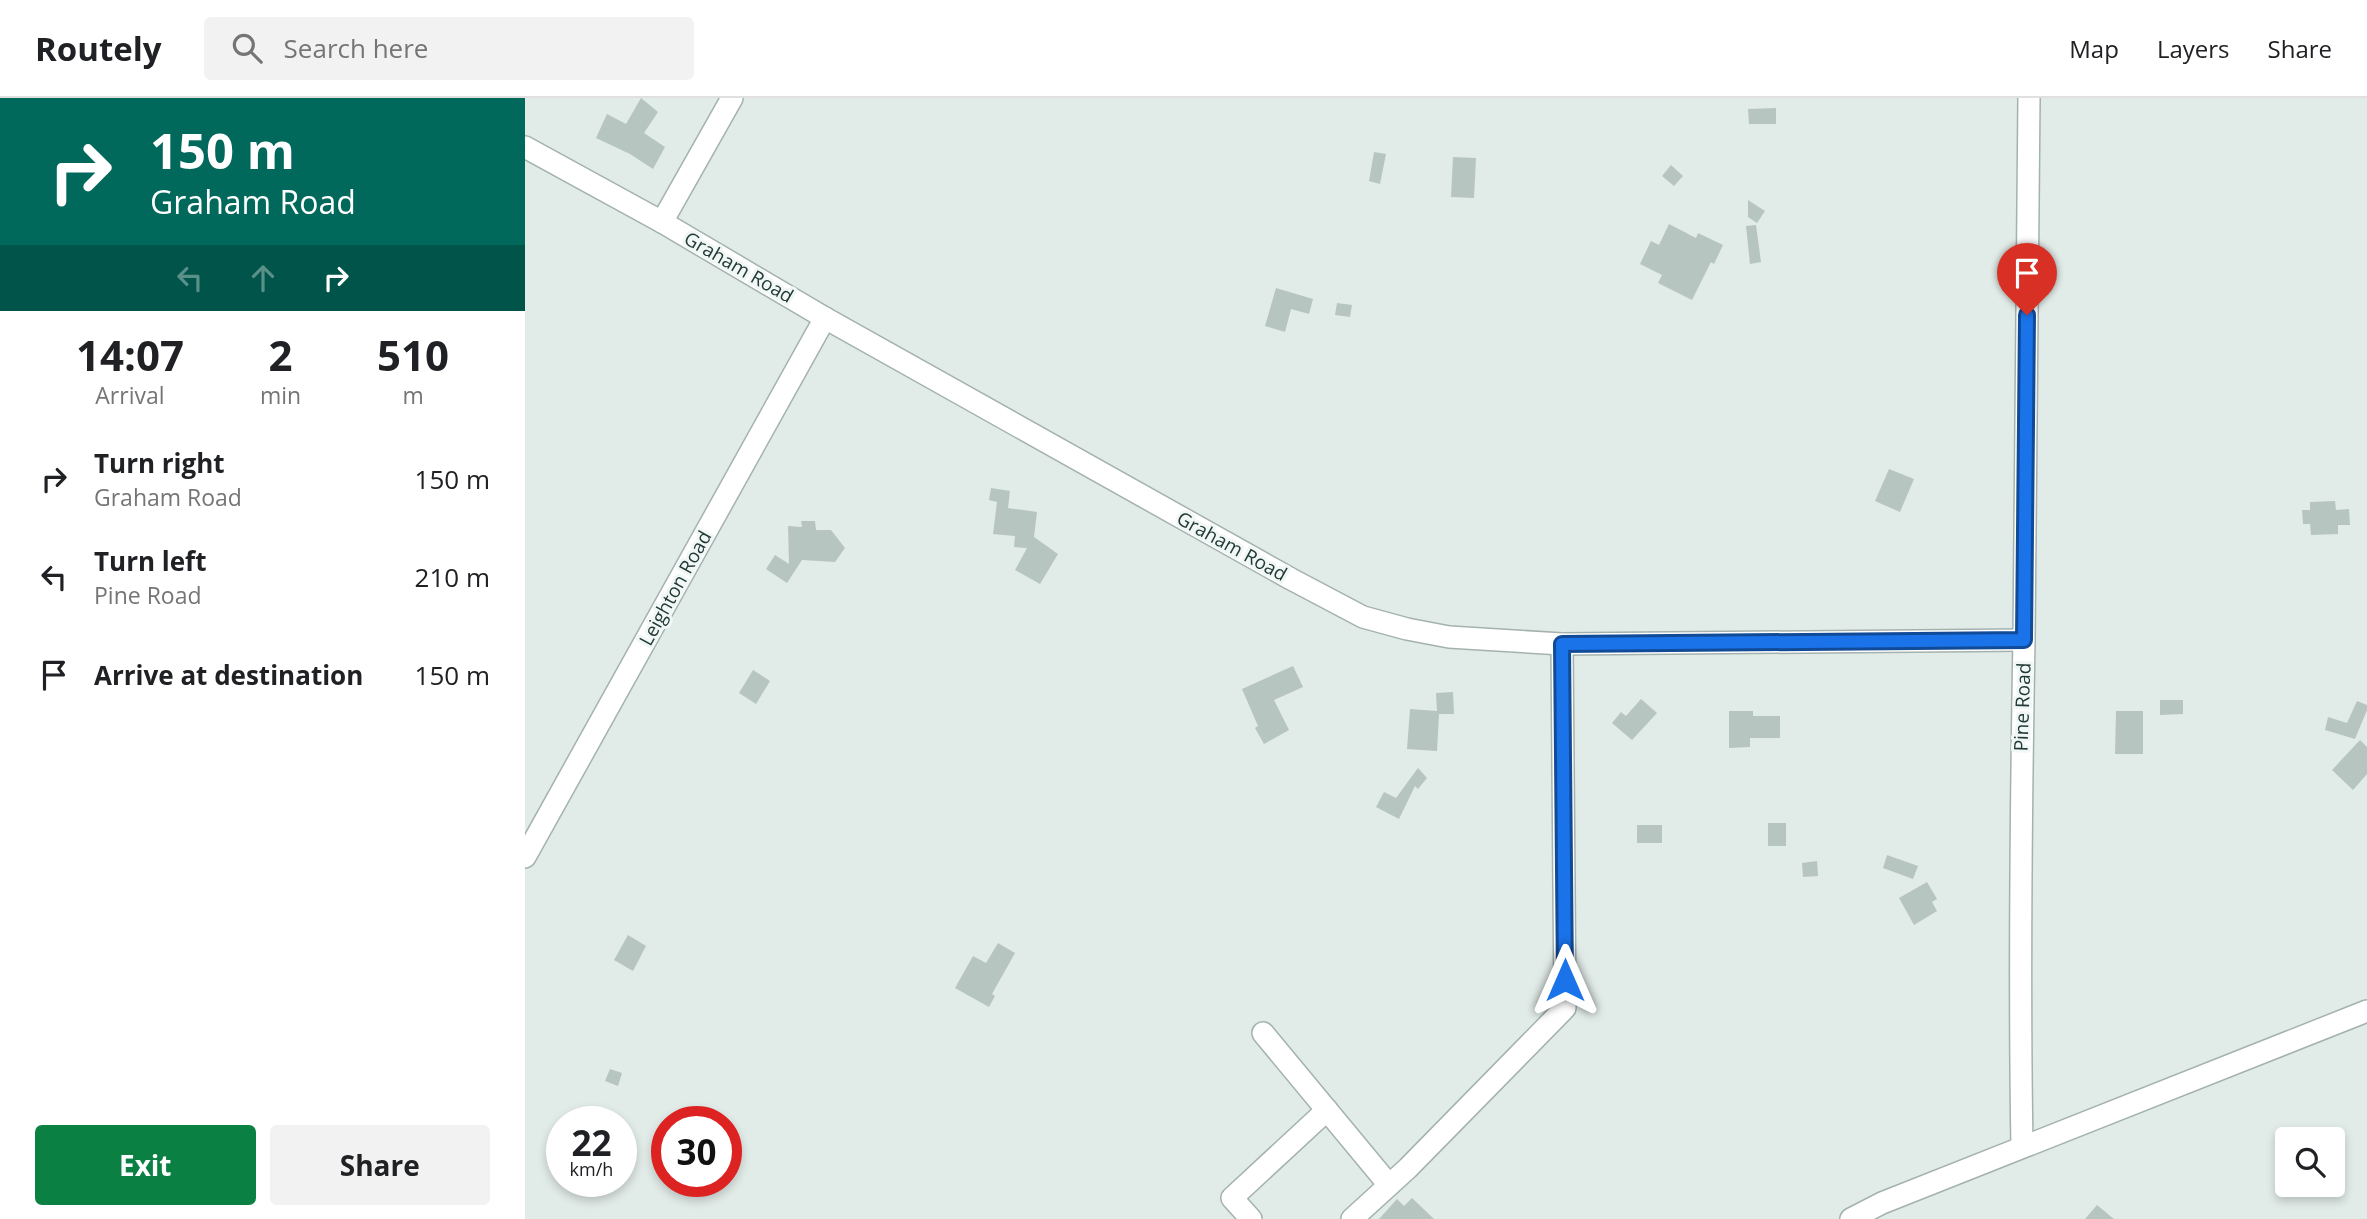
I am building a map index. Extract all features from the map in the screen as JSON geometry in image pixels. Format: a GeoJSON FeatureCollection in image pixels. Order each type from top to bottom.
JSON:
{"type":"FeatureCollection","features":[{"type":"Feature","properties":{"kind":"street"},"geometry":{"type":"LineString","coordinates":[[663,222],[732,98]]}},
{"type":"Feature","properties":{"kind":"street","name":"Pine Road"},"geometry":{"type":"LineString","coordinates":[[2022,1147],[2019,961],[2029,98]]}},
{"type":"Feature","properties":{"kind":"street","name":"Graham Road"},"geometry":{"type":"LineString","coordinates":[[525,147],[663,222],[825,318],[1363,617],[1449,637],[1562,644],[2024,640]]}},
{"type":"Feature","properties":{"kind":"street","name":"Leighton Road"},"geometry":{"type":"LineString","coordinates":[[525,857],[825,318]]}},
{"type":"Feature","properties":{"kind":"street"},"geometry":{"type":"LineString","coordinates":[[1352,1219],[1565,1008],[1562,644]]}},
{"type":"Feature","properties":{"kind":"street"},"geometry":{"type":"LineString","coordinates":[[1851,1219],[1882,1203],[2367,1011]]}},
{"type":"Feature","properties":{"kind":"street"},"geometry":{"type":"LineString","coordinates":[[1263,1033],[1389,1185]]}},
{"type":"Feature","properties":{"kind":"street"},"geometry":{"type":"LineString","coordinates":[[1251,1219],[1231,1198],[1327,1110]]}},
{"type":"Feature","properties":{"kind":"building"},"geometry":{"type":"Polygon","coordinates":[[[641,98],[658,112],[644,133],[665,147],[653,169],[630,154],[596,138],[607,114],[626,124],[641,98]]]}},
{"type":"Feature","properties":{"kind":"building"},"geometry":{"type":"Polygon","coordinates":[[[1776,108],[1776,124],[1749,124],[1748,109],[1776,108]]]}},
{"type":"Feature","properties":{"kind":"building"},"geometry":{"type":"Polygon","coordinates":[[[1374,152],[1386,154],[1380,184],[1369,181],[1374,152]]]}},
{"type":"Feature","properties":{"kind":"building"},"geometry":{"type":"Polygon","coordinates":[[[1453,157],[1476,158],[1474,198],[1451,197],[1453,157]]]}},
{"type":"Feature","properties":{"kind":"building"},"geometry":{"type":"Polygon","coordinates":[[[1671,165],[1683,176],[1674,186],[1662,176],[1671,165]]]}},
{"type":"Feature","properties":{"kind":"building"},"geometry":{"type":"Polygon","coordinates":[[[1748,200],[1765,211],[1757,223],[1748,217],[1748,200]]]}},
{"type":"Feature","properties":{"kind":"building"},"geometry":{"type":"Polygon","coordinates":[[[1669,224],[1696,238],[1698,233],[1723,245],[1714,264],[1711,262],[1692,300],[1658,283],[1662,275],[1640,264],[1651,241],[1659,245],[1669,224]]]}},
{"type":"Feature","properties":{"kind":"building"},"geometry":{"type":"Polygon","coordinates":[[[1756,225],[1761,262],[1750,264],[1746,226],[1756,225]]]}},
{"type":"Feature","properties":{"kind":"building"},"geometry":{"type":"Polygon","coordinates":[[[1276,288],[1313,299],[1309,314],[1291,309],[1285,332],[1265,326],[1276,288]]]}},
{"type":"Feature","properties":{"kind":"building"},"geometry":{"type":"Polygon","coordinates":[[[1337,303],[1352,305],[1350,317],[1335,315],[1337,303]]]}},
{"type":"Feature","properties":{"kind":"building"},"geometry":{"type":"Polygon","coordinates":[[[1889,469],[1914,479],[1900,512],[1875,501],[1889,469]]]}},
{"type":"Feature","properties":{"kind":"building"},"geometry":{"type":"Polygon","coordinates":[[[991,488],[1010,491],[1008,508],[1037,512],[1034,537],[1058,554],[1040,584],[1015,570],[1027,548],[1014,547],[1015,536],[993,534],[997,502],[989,500],[991,488]]]}},
{"type":"Feature","properties":{"kind":"building"},"geometry":{"type":"Polygon","coordinates":[[[2335,501],[2336,510],[2349,509],[2350,525],[2338,525],[2338,534],[2311,535],[2310,524],[2303,524],[2302,510],[2310,510],[2310,502],[2335,501]]]}},
{"type":"Feature","properties":{"kind":"building"},"geometry":{"type":"Polygon","coordinates":[[[801,521],[815,521],[816,530],[831,530],[845,548],[835,562],[802,560],[787,583],[766,569],[775,555],[789,564],[788,526],[802,527],[801,521]]]}},
{"type":"Feature","properties":{"kind":"building"},"geometry":{"type":"Polygon","coordinates":[[[1293,666],[1303,687],[1274,700],[1289,730],[1264,744],[1255,728],[1258,726],[1242,689],[1293,666]]]}},
{"type":"Feature","properties":{"kind":"building"},"geometry":{"type":"Polygon","coordinates":[[[753,670],[770,681],[756,704],[739,693],[753,670]]]}},
{"type":"Feature","properties":{"kind":"building"},"geometry":{"type":"Polygon","coordinates":[[[1453,692],[1454,714],[1439,714],[1437,751],[1407,749],[1410,709],[1437,711],[1436,693],[1453,692]]]}},
{"type":"Feature","properties":{"kind":"building"},"geometry":{"type":"Polygon","coordinates":[[[1641,699],[1657,713],[1632,740],[1612,723],[1621,712],[1626,716],[1641,699]]]}},
{"type":"Feature","properties":{"kind":"building"},"geometry":{"type":"Polygon","coordinates":[[[2160,700],[2183,700],[2183,714],[2160,715],[2160,700]]]}},
{"type":"Feature","properties":{"kind":"building"},"geometry":{"type":"Polygon","coordinates":[[[2357,701],[2367,705],[2367,710],[2355,739],[2325,730],[2328,717],[2347,723],[2357,701]]]}},
{"type":"Feature","properties":{"kind":"building"},"geometry":{"type":"Polygon","coordinates":[[[1729,711],[1753,711],[1753,716],[1780,716],[1780,738],[1750,738],[1750,747],[1729,748],[1729,711]]]}},
{"type":"Feature","properties":{"kind":"building"},"geometry":{"type":"Polygon","coordinates":[[[2116,711],[2143,711],[2143,754],[2115,754],[2116,711]]]}},
{"type":"Feature","properties":{"kind":"building"},"geometry":{"type":"Polygon","coordinates":[[[2360,740],[2367,747],[2367,774],[2353,790],[2332,770],[2360,740]]]}},
{"type":"Feature","properties":{"kind":"building"},"geometry":{"type":"Polygon","coordinates":[[[1418,768],[1427,778],[1418,789],[1415,786],[1399,819],[1376,807],[1384,792],[1396,798],[1418,768]]]}},
{"type":"Feature","properties":{"kind":"building"},"geometry":{"type":"Polygon","coordinates":[[[1768,823],[1786,823],[1786,846],[1768,846],[1768,823]]]}},
{"type":"Feature","properties":{"kind":"building"},"geometry":{"type":"Polygon","coordinates":[[[1637,825],[1662,825],[1662,843],[1637,843],[1637,825]]]}},
{"type":"Feature","properties":{"kind":"building"},"geometry":{"type":"Polygon","coordinates":[[[1887,855],[1918,866],[1913,879],[1883,868],[1887,855]]]}},
{"type":"Feature","properties":{"kind":"building"},"geometry":{"type":"Polygon","coordinates":[[[1817,861],[1818,876],[1803,877],[1802,863],[1817,861]]]}},
{"type":"Feature","properties":{"kind":"building"},"geometry":{"type":"Polygon","coordinates":[[[1927,882],[1937,899],[1932,902],[1937,911],[1914,925],[1899,898],[1927,882]]]}},
{"type":"Feature","properties":{"kind":"building"},"geometry":{"type":"Polygon","coordinates":[[[628,935],[646,946],[633,971],[614,960],[628,935]]]}},
{"type":"Feature","properties":{"kind":"building"},"geometry":{"type":"Polygon","coordinates":[[[998,943],[1015,953],[992,994],[995,996],[989,1007],[955,988],[973,956],[986,963],[998,943]]]}},
{"type":"Feature","properties":{"kind":"building"},"geometry":{"type":"Polygon","coordinates":[[[610,1069],[622,1073],[618,1086],[605,1081],[610,1069]]]}},
{"type":"Feature","properties":{"kind":"building"},"geometry":{"type":"Polygon","coordinates":[[[1412,1198],[1434,1219],[1379,1219],[1397,1199],[1404,1206],[1412,1198]]]}},
{"type":"Feature","properties":{"kind":"building"},"geometry":{"type":"Polygon","coordinates":[[[2097,1205],[2114,1219],[2085,1219],[2097,1205]]]}},
{"type":"Feature","properties":{"kind":"route"},"geometry":{"type":"LineString","coordinates":[[1565,980],[1562,644],[2024,640],[2027,315]]}}]}
